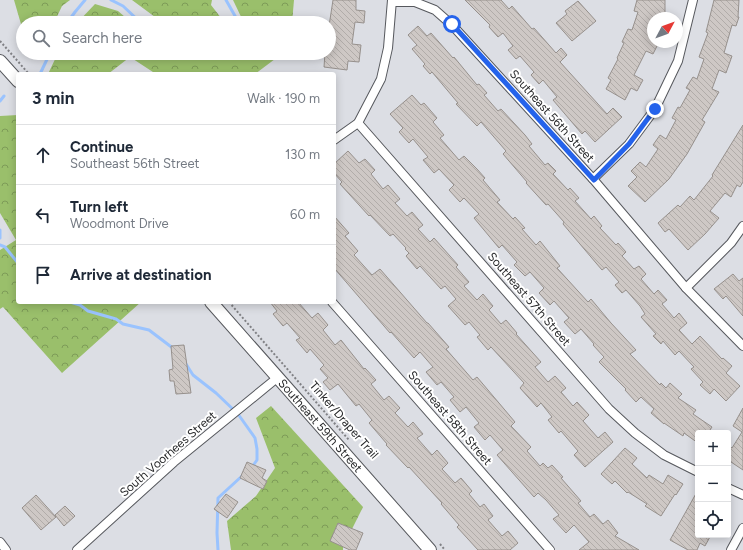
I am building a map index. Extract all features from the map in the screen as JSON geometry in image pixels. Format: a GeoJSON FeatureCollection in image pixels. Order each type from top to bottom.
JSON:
{"type":"FeatureCollection","features":[{"type":"Feature","properties":{"kind":"main road"},"geometry":{"type":"LineString","coordinates":[[0,61],[16,79]]}},
{"type":"Feature","properties":{"kind":"main road","name":"Southeast 59th Street"},"geometry":{"type":"LineString","coordinates":[[213,304],[277,378],[435,547]]}},
{"type":"Feature","properties":{"kind":"street"},"geometry":{"type":"LineString","coordinates":[[594,180],[629,144],[655,109],[678,61],[693,0]]}},
{"type":"Feature","properties":{"kind":"street"},"geometry":{"type":"LineString","coordinates":[[336,139],[358,123],[381,79],[388,48],[392,1]]}},
{"type":"Feature","properties":{"kind":"street","name":"Southeast 56th Street"},"geometry":{"type":"LineString","coordinates":[[392,1],[415,2],[435,10],[452,24],[594,180],[686,288],[743,346]]}},
{"type":"Feature","properties":{"kind":"street","name":"Southeast 57th Street"},"geometry":{"type":"LineString","coordinates":[[358,123],[609,409],[635,433],[664,454],[695,470]]}},
{"type":"Feature","properties":{"kind":"street"},"geometry":{"type":"LineString","coordinates":[[686,288],[731,242],[743,226]]}},
{"type":"Feature","properties":{"kind":"street","name":"Southeast 58th Street"},"geometry":{"type":"LineString","coordinates":[[334,304],[550,550]]}},
{"type":"Feature","properties":{"kind":"street","name":"South Voorhees Street"},"geometry":{"type":"LineString","coordinates":[[77,550],[174,462],[277,378]]}},
{"type":"Feature","properties":{"kind":"street"},"geometry":{"type":"LineString","coordinates":[[731,489],[743,495]]}},
{"type":"Feature","properties":{"kind":"street"},"geometry":{"type":"LineString","coordinates":[[731,550],[743,528]]}},
{"type":"Feature","properties":{"kind":"street"},"geometry":{"type":"LineString","coordinates":[[0,542],[6,550]]}},
{"type":"Feature","properties":{"kind":"path"},"geometry":{"type":"LineString","coordinates":[[0,42],[16,60]]}},
{"type":"Feature","properties":{"kind":"path"},"geometry":{"type":"LineString","coordinates":[[16,60],[27,72]]}},
{"type":"Feature","properties":{"kind":"path","name":"Tinker/Draper Trail"},"geometry":{"type":"LineString","coordinates":[[231,304],[352,444]]}},
{"type":"Feature","properties":{"kind":"path"},"geometry":{"type":"LineString","coordinates":[[435,547],[445,550]]}},
{"type":"Feature","properties":{"kind":"green space"},"geometry":{"type":"Polygon","coordinates":[[[14,0],[70,0],[62,6],[57,16],[19,16],[14,0]]]}},
{"type":"Feature","properties":{"kind":"green space"},"geometry":{"type":"Polygon","coordinates":[[[132,0],[212,0],[211,5],[220,16],[154,16],[132,0]]]}},
{"type":"Feature","properties":{"kind":"green space"},"geometry":{"type":"Polygon","coordinates":[[[233,0],[294,0],[293,16],[241,16],[233,0]]]}},
{"type":"Feature","properties":{"kind":"green space"},"geometry":{"type":"Polygon","coordinates":[[[95,4],[118,11],[124,16],[84,16],[95,4]]]}},
{"type":"Feature","properties":{"kind":"green space"},"geometry":{"type":"Polygon","coordinates":[[[55,60],[126,60],[111,72],[49,72],[55,60]]]}},
{"type":"Feature","properties":{"kind":"green space"},"geometry":{"type":"Polygon","coordinates":[[[135,60],[274,60],[258,72],[153,72],[135,60]]]}},
{"type":"Feature","properties":{"kind":"green space"},"geometry":{"type":"Polygon","coordinates":[[[16,115],[16,240],[0,213],[0,116],[16,115]]]}},
{"type":"Feature","properties":{"kind":"green space"},"geometry":{"type":"Polygon","coordinates":[[[16,240],[16,304],[139,304],[62,373],[3,307],[0,309],[0,250],[16,240]]]}},
{"type":"Feature","properties":{"kind":"green space"},"geometry":{"type":"Polygon","coordinates":[[[271,406],[363,507],[343,547],[343,550],[231,550],[227,521],[256,496],[275,468],[256,418],[271,406]]]}},
{"type":"Feature","properties":{"kind":"building"},"geometry":{"type":"Polygon","coordinates":[[[333,0],[356,0],[356,10],[365,11],[364,23],[355,22],[352,44],[361,45],[359,62],[348,61],[347,70],[324,67],[324,60],[336,60],[336,16],[331,16],[333,0]]]}},
{"type":"Feature","properties":{"kind":"building"},"geometry":{"type":"Polygon","coordinates":[[[465,0],[501,0],[509,9],[512,6],[556,53],[561,48],[567,55],[560,62],[607,114],[613,108],[622,117],[595,142],[585,131],[582,134],[553,100],[557,97],[543,80],[539,84],[531,75],[534,72],[520,56],[516,59],[508,50],[513,46],[503,33],[498,37],[489,27],[490,25],[465,0]]]}},
{"type":"Feature","properties":{"kind":"building"},"geometry":{"type":"Polygon","coordinates":[[[637,0],[665,0],[665,12],[647,12],[647,48],[656,48],[653,54],[646,51],[634,75],[643,80],[637,91],[631,88],[625,100],[606,89],[611,80],[608,78],[624,43],[622,42],[628,29],[632,30],[638,12],[634,11],[637,0]]]}},
{"type":"Feature","properties":{"kind":"building"},"geometry":{"type":"Polygon","coordinates":[[[714,0],[739,0],[739,17],[736,26],[732,25],[724,53],[732,56],[726,73],[719,70],[712,89],[719,92],[702,120],[705,122],[687,154],[669,179],[645,202],[628,186],[637,177],[631,171],[640,162],[646,167],[658,149],[653,145],[660,135],[666,139],[676,120],[672,118],[678,107],[680,108],[690,90],[686,88],[693,77],[697,79],[704,59],[699,57],[708,33],[706,32],[714,0]]]}},
{"type":"Feature","properties":{"kind":"building"},"geometry":{"type":"Polygon","coordinates":[[[578,1],[596,21],[572,41],[556,23],[567,14],[565,11],[578,1]]]}},
{"type":"Feature","properties":{"kind":"building"},"geometry":{"type":"Polygon","coordinates":[[[418,26],[427,36],[431,33],[453,58],[454,57],[477,85],[479,84],[487,93],[484,95],[498,111],[501,109],[525,135],[532,144],[529,146],[545,165],[548,163],[556,171],[553,174],[568,190],[570,188],[579,198],[575,201],[591,219],[594,216],[602,226],[600,228],[616,245],[618,243],[626,252],[622,256],[634,269],[639,266],[646,274],[641,279],[654,294],[658,290],[667,300],[662,304],[674,318],[679,313],[687,323],[679,330],[692,344],[700,336],[722,359],[723,358],[732,366],[726,373],[740,386],[726,401],[714,389],[710,394],[700,385],[703,382],[691,369],[694,367],[679,351],[675,355],[663,341],[661,344],[653,336],[656,334],[641,317],[645,314],[640,306],[626,290],[622,293],[615,285],[619,282],[606,267],[602,270],[563,224],[564,222],[526,183],[527,182],[503,154],[506,151],[481,122],[477,126],[456,104],[458,103],[432,72],[430,74],[423,66],[425,64],[412,49],[417,45],[408,35],[418,26]]]}},
{"type":"Feature","properties":{"kind":"building"},"geometry":{"type":"Polygon","coordinates":[[[412,95],[421,105],[424,103],[437,118],[433,122],[444,135],[440,138],[459,160],[464,156],[477,169],[485,178],[483,180],[500,200],[497,202],[513,219],[515,217],[525,228],[522,229],[536,245],[540,241],[560,266],[557,268],[588,302],[591,299],[636,350],[630,354],[660,385],[661,383],[666,388],[670,383],[682,394],[678,398],[696,410],[693,414],[712,427],[710,430],[695,430],[695,441],[684,433],[683,436],[664,424],[651,413],[654,409],[641,397],[636,402],[625,390],[626,389],[599,362],[604,357],[593,345],[594,344],[581,329],[575,334],[564,322],[569,318],[554,301],[550,305],[539,293],[544,288],[530,272],[525,276],[514,265],[517,262],[502,245],[499,248],[474,218],[479,214],[464,198],[460,202],[449,190],[454,185],[439,169],[434,173],[423,160],[428,157],[413,139],[409,143],[399,132],[403,128],[390,114],[412,95]]]}},
{"type":"Feature","properties":{"kind":"building"},"geometry":{"type":"Polygon","coordinates":[[[743,125],[743,182],[740,187],[737,185],[731,197],[725,193],[710,211],[719,218],[688,250],[669,229],[665,232],[658,223],[678,205],[680,207],[690,196],[694,200],[713,176],[712,175],[743,125]]]}},
{"type":"Feature","properties":{"kind":"building"},"geometry":{"type":"Polygon","coordinates":[[[348,151],[359,163],[365,159],[375,170],[371,174],[383,189],[388,185],[400,199],[395,203],[407,216],[412,212],[423,225],[418,229],[430,242],[434,238],[458,265],[456,267],[469,282],[464,286],[477,300],[483,294],[493,306],[489,310],[501,324],[506,320],[517,333],[516,334],[541,362],[535,367],[548,382],[555,376],[566,388],[561,392],[573,406],[577,402],[589,415],[583,421],[598,438],[605,432],[613,442],[585,467],[574,455],[578,451],[561,431],[559,433],[548,420],[552,417],[541,403],[537,407],[520,388],[524,383],[491,347],[488,350],[477,337],[480,335],[469,322],[465,325],[448,306],[456,299],[445,286],[441,289],[420,266],[417,269],[406,256],[409,253],[405,249],[406,248],[393,234],[390,236],[370,215],[369,216],[340,184],[342,182],[336,175],[336,162],[348,151]]]}},
{"type":"Feature","properties":{"kind":"building"},"geometry":{"type":"Polygon","coordinates":[[[336,218],[349,233],[345,236],[358,251],[354,255],[372,275],[380,269],[449,347],[446,349],[473,380],[477,377],[515,422],[511,426],[531,447],[527,451],[540,466],[543,463],[548,468],[552,465],[581,501],[578,503],[590,517],[594,514],[603,524],[608,520],[618,533],[615,536],[639,550],[579,550],[589,542],[574,525],[566,533],[553,519],[559,515],[546,500],[538,493],[534,497],[497,455],[503,450],[490,435],[485,440],[474,427],[479,423],[466,407],[460,412],[450,400],[454,397],[441,382],[437,385],[426,372],[433,367],[420,352],[414,358],[391,332],[390,333],[336,270],[336,218]]]}},
{"type":"Feature","properties":{"kind":"building"},"geometry":{"type":"Polygon","coordinates":[[[733,274],[739,281],[743,278],[743,316],[726,296],[723,299],[714,289],[733,274]]]}},
{"type":"Feature","properties":{"kind":"building"},"geometry":{"type":"Polygon","coordinates":[[[272,304],[300,304],[312,318],[318,313],[328,325],[323,330],[335,345],[341,340],[364,369],[365,368],[376,380],[371,384],[384,400],[389,396],[400,408],[395,413],[408,427],[413,422],[423,434],[417,438],[432,455],[437,450],[448,463],[442,469],[455,483],[461,478],[472,491],[469,494],[480,507],[484,504],[493,516],[488,520],[502,536],[508,531],[518,543],[510,550],[478,550],[457,527],[459,525],[441,504],[442,503],[409,467],[408,468],[386,445],[387,444],[369,423],[372,420],[359,404],[356,406],[338,384],[330,390],[323,382],[328,378],[320,369],[324,365],[310,349],[307,353],[296,340],[300,338],[287,323],[283,326],[273,314],[277,311],[272,304]]]}},
{"type":"Feature","properties":{"kind":"building"},"geometry":{"type":"Polygon","coordinates":[[[184,345],[191,393],[176,394],[174,381],[170,381],[169,370],[173,369],[171,346],[184,345]]]}},
{"type":"Feature","properties":{"kind":"building"},"geometry":{"type":"Polygon","coordinates":[[[743,408],[743,470],[731,462],[731,447],[732,448],[742,432],[733,426],[743,408]]]}},
{"type":"Feature","properties":{"kind":"building"},"geometry":{"type":"Polygon","coordinates":[[[625,448],[637,458],[632,464],[647,478],[649,475],[663,484],[668,475],[683,484],[661,516],[645,506],[647,504],[628,492],[627,493],[615,481],[612,484],[601,474],[625,448]]]}},
{"type":"Feature","properties":{"kind":"building"},"geometry":{"type":"Polygon","coordinates":[[[247,462],[266,470],[262,478],[267,481],[263,489],[240,478],[247,462]]]}},
{"type":"Feature","properties":{"kind":"building"},"geometry":{"type":"Polygon","coordinates":[[[226,494],[238,502],[227,518],[214,509],[226,494]]]}},
{"type":"Feature","properties":{"kind":"building"},"geometry":{"type":"Polygon","coordinates":[[[36,495],[56,517],[41,530],[22,508],[36,495]]]}},
{"type":"Feature","properties":{"kind":"building"},"geometry":{"type":"Polygon","coordinates":[[[695,495],[695,538],[709,538],[705,546],[700,543],[697,550],[688,550],[670,540],[695,495]]]}},
{"type":"Feature","properties":{"kind":"building"},"geometry":{"type":"Polygon","coordinates":[[[65,506],[75,516],[64,526],[55,515],[65,506]]]}},
{"type":"Feature","properties":{"kind":"building"},"geometry":{"type":"Polygon","coordinates":[[[338,523],[363,533],[356,550],[350,550],[330,541],[338,523]]]}},
{"type":"Feature","properties":{"kind":"waterway"},"geometry":{"type":"LineString","coordinates":[[72,16],[85,0]]}},
{"type":"Feature","properties":{"kind":"waterway"},"geometry":{"type":"LineString","coordinates":[[111,0],[123,6],[134,16]]}},
{"type":"Feature","properties":{"kind":"waterway"},"geometry":{"type":"LineString","coordinates":[[226,0],[235,16]]}},
{"type":"Feature","properties":{"kind":"waterway"},"geometry":{"type":"LineString","coordinates":[[41,72],[47,60]]}},
{"type":"Feature","properties":{"kind":"waterway"},"geometry":{"type":"LineString","coordinates":[[0,101],[4,96]]}},
{"type":"Feature","properties":{"kind":"waterway"},"geometry":{"type":"LineString","coordinates":[[0,230],[0,238]]}},
{"type":"Feature","properties":{"kind":"waterway"},"geometry":{"type":"LineString","coordinates":[[0,245],[5,247],[16,261]]}},
{"type":"Feature","properties":{"kind":"waterway"},"geometry":{"type":"LineString","coordinates":[[77,304],[88,311],[116,319],[123,324],[149,330],[174,349]]}},
{"type":"Feature","properties":{"kind":"waterway"},"geometry":{"type":"LineString","coordinates":[[186,364],[193,375],[216,393],[238,414],[255,438],[257,460],[252,467]]}},
{"type":"Feature","properties":{"kind":"waterway"},"geometry":{"type":"LineString","coordinates":[[218,550],[218,498],[242,476]]}},
{"type":"Feature","properties":{"kind":"route"},"geometry":{"type":"LineString","coordinates":[[452,24],[594,180],[629,144],[655,109]]}}]}
